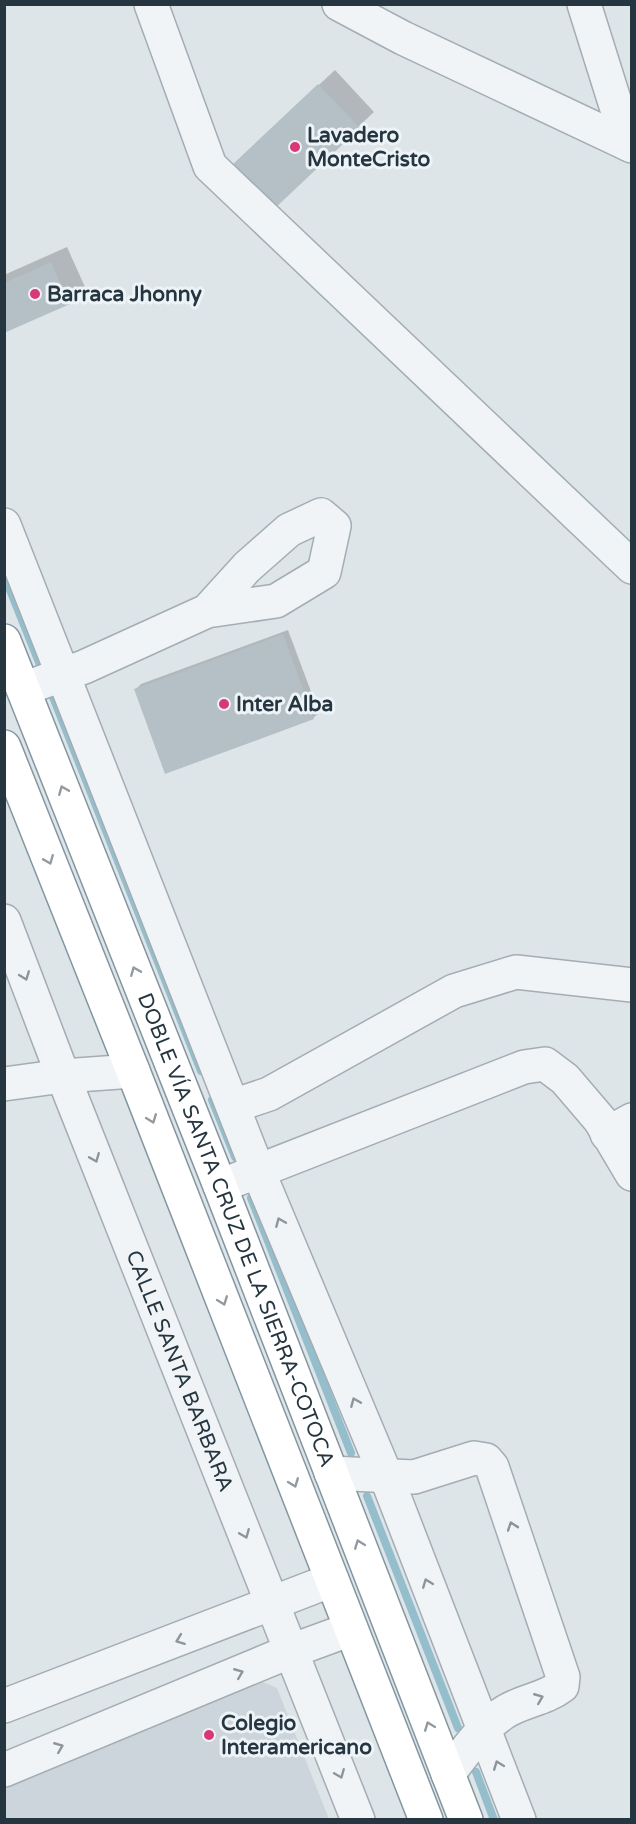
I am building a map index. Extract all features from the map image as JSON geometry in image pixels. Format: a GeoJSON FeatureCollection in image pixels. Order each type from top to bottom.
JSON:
{"type":"FeatureCollection","features":[{"type":"Feature","properties":{"kind":"highway","name":"DOBLE VÍA SANTA CRUZ DE LA SIERRA-COTOCA"},"geometry":{"type":"LineString","coordinates":[[4,641],[220,1186],[466,1820]]}},
{"type":"Feature","properties":{"kind":"highway","name":"DOBLE VÍA SANTA CRUZ DE LA SIERRA-COTOCA"},"geometry":{"type":"LineString","coordinates":[[4,747],[426,1820]]}},
{"type":"Feature","properties":{"kind":"street"},"geometry":{"type":"LineString","coordinates":[[151,4],[210,166],[632,567]]}},
{"type":"Feature","properties":{"kind":"street"},"geometry":{"type":"LineString","coordinates":[[339,4],[403,38],[630,144]]}},
{"type":"Feature","properties":{"kind":"street"},"geometry":{"type":"LineString","coordinates":[[584,4],[630,144]]}},
{"type":"Feature","properties":{"kind":"street"},"geometry":{"type":"LineString","coordinates":[[4,525],[258,1171],[386,1476],[519,1820]]}},
{"type":"Feature","properties":{"kind":"street"},"geometry":{"type":"LineString","coordinates":[[23,689],[63,675],[207,611]]}},
{"type":"Feature","properties":{"kind":"street","name":"CALLE SANTA BARBARA"},"geometry":{"type":"LineString","coordinates":[[4,921],[63,1076],[358,1820]]}},
{"type":"Feature","properties":{"kind":"street"},"geometry":{"type":"LineString","coordinates":[[233,1106],[269,1094],[454,991],[516,972],[632,985]]}},
{"type":"Feature","properties":{"kind":"street"},"geometry":{"type":"LineString","coordinates":[[220,1186],[524,1067],[545,1064],[565,1079],[600,1120],[619,1127],[632,1174]]}},
{"type":"Feature","properties":{"kind":"street"},"geometry":{"type":"LineString","coordinates":[[4,1084],[63,1076],[133,1071]]}},
{"type":"Feature","properties":{"kind":"street"},"geometry":{"type":"LineString","coordinates":[[331,1473],[414,1477],[474,1458],[486,1460],[492,1467],[563,1677],[562,1686],[554,1692],[503,1713],[484,1729],[448,1774]]}},
{"type":"Feature","properties":{"kind":"street"},"geometry":{"type":"LineString","coordinates":[[4,1706],[332,1580]]}},
{"type":"Feature","properties":{"kind":"street"},"geometry":{"type":"LineString","coordinates":[[4,1770],[351,1629]]}},
{"type":"Feature","properties":{"kind":"shaded area","name":"Colegio Interamericano"},"geometry":{"type":"Polygon","coordinates":[[[258,1680],[277,1688],[329,1819],[5,1820],[5,1792],[9,1782],[258,1680]]]}},
{"type":"Feature","properties":{"kind":"building","name":"Lavadero MonteCristo"},"geometry":{"type":"Polygon","coordinates":[[[318,84],[360,128],[273,210],[231,166],[318,84]]]}},
{"type":"Feature","properties":{"kind":"building","name":"Barraca Jhonny"},"geometry":{"type":"Polygon","coordinates":[[[51,262],[70,304],[4,333],[4,283],[51,262]]]}},
{"type":"Feature","properties":{"kind":"building","name":"Inter Alba"},"geometry":{"type":"Polygon","coordinates":[[[283,634],[314,719],[165,774],[134,689],[283,634]]]}},
{"type":"Feature","properties":{"kind":"waterway"},"geometry":{"type":"LineString","coordinates":[[4,575],[44,675]]}},
{"type":"Feature","properties":{"kind":"waterway"},"geometry":{"type":"LineString","coordinates":[[49,687],[201,1071]]}},
{"type":"Feature","properties":{"kind":"waterway"},"geometry":{"type":"LineString","coordinates":[[212,1100],[235,1157]]}},
{"type":"Feature","properties":{"kind":"waterway"},"geometry":{"type":"LineString","coordinates":[[251,1198],[351,1453]]}},
{"type":"Feature","properties":{"kind":"waterway"},"geometry":{"type":"LineString","coordinates":[[367,1496],[458,1728]]}},
{"type":"Feature","properties":{"kind":"waterway"},"geometry":{"type":"LineString","coordinates":[[476,1772],[494,1820]]}},
{"type":"Feature","properties":{"kind":"place","name":"Lavadero MonteCristo"},"geometry":{"type":"Point","coordinates":[295,147]}},
{"type":"Feature","properties":{"kind":"place","name":"Barraca Jhonny"},"geometry":{"type":"Point","coordinates":[35,294]}},
{"type":"Feature","properties":{"kind":"place","name":"Inter Alba"},"geometry":{"type":"Point","coordinates":[224,704]}},
{"type":"Feature","properties":{"kind":"place","name":"Colegio Interamericano"},"geometry":{"type":"Point","coordinates":[209,1735]}}]}
